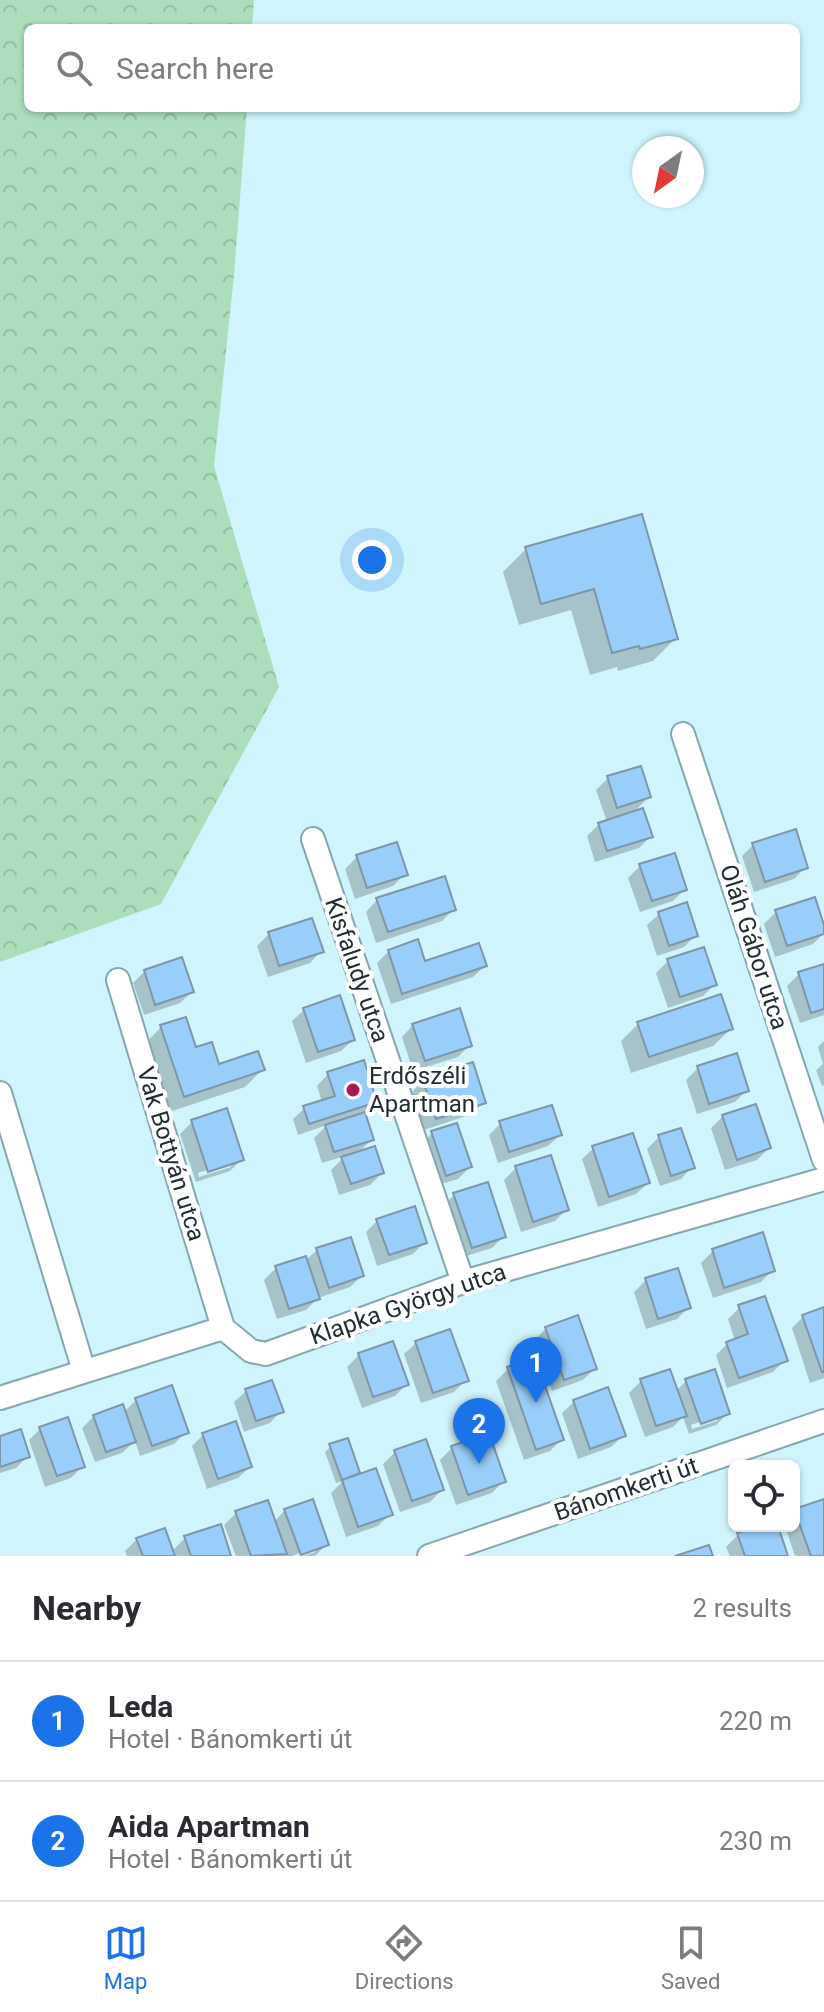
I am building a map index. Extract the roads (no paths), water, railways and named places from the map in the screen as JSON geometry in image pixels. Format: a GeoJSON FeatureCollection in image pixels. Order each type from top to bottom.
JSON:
{"type":"FeatureCollection","features":[{"type":"Feature","properties":{"kind":"street","name":"Oláh Gábor utca"},"geometry":{"type":"LineString","coordinates":[[683,734],[824,1160]]}},
{"type":"Feature","properties":{"kind":"street","name":"Kisfaludy utca"},"geometry":{"type":"LineString","coordinates":[[313,839],[463,1282]]}},
{"type":"Feature","properties":{"kind":"street","name":"Vak Bottyán utca"},"geometry":{"type":"LineString","coordinates":[[118,980],[223,1328]]}},
{"type":"Feature","properties":{"kind":"street"},"geometry":{"type":"LineString","coordinates":[[0,1093],[84,1371]]}},
{"type":"Feature","properties":{"kind":"street","name":"Klapka György utca"},"geometry":{"type":"LineString","coordinates":[[223,1328],[251,1351],[266,1354],[463,1282],[824,1179]]}},
{"type":"Feature","properties":{"kind":"street"},"geometry":{"type":"LineString","coordinates":[[0,1398],[223,1328]]}},
{"type":"Feature","properties":{"kind":"street","name":"Bánomkerti út"},"geometry":{"type":"LineString","coordinates":[[429,1556],[824,1421]]}},
{"type":"Feature","properties":{"kind":"place","name":"Erdőszéli Apartman"},"geometry":{"type":"Point","coordinates":[353,1090]}},
{"type":"Feature","properties":{"kind":"place","name":"Leda"},"geometry":{"type":"Point","coordinates":[536,1403]}},
{"type":"Feature","properties":{"kind":"place","name":"Aida Apartman"},"geometry":{"type":"Point","coordinates":[479,1464]}}]}
